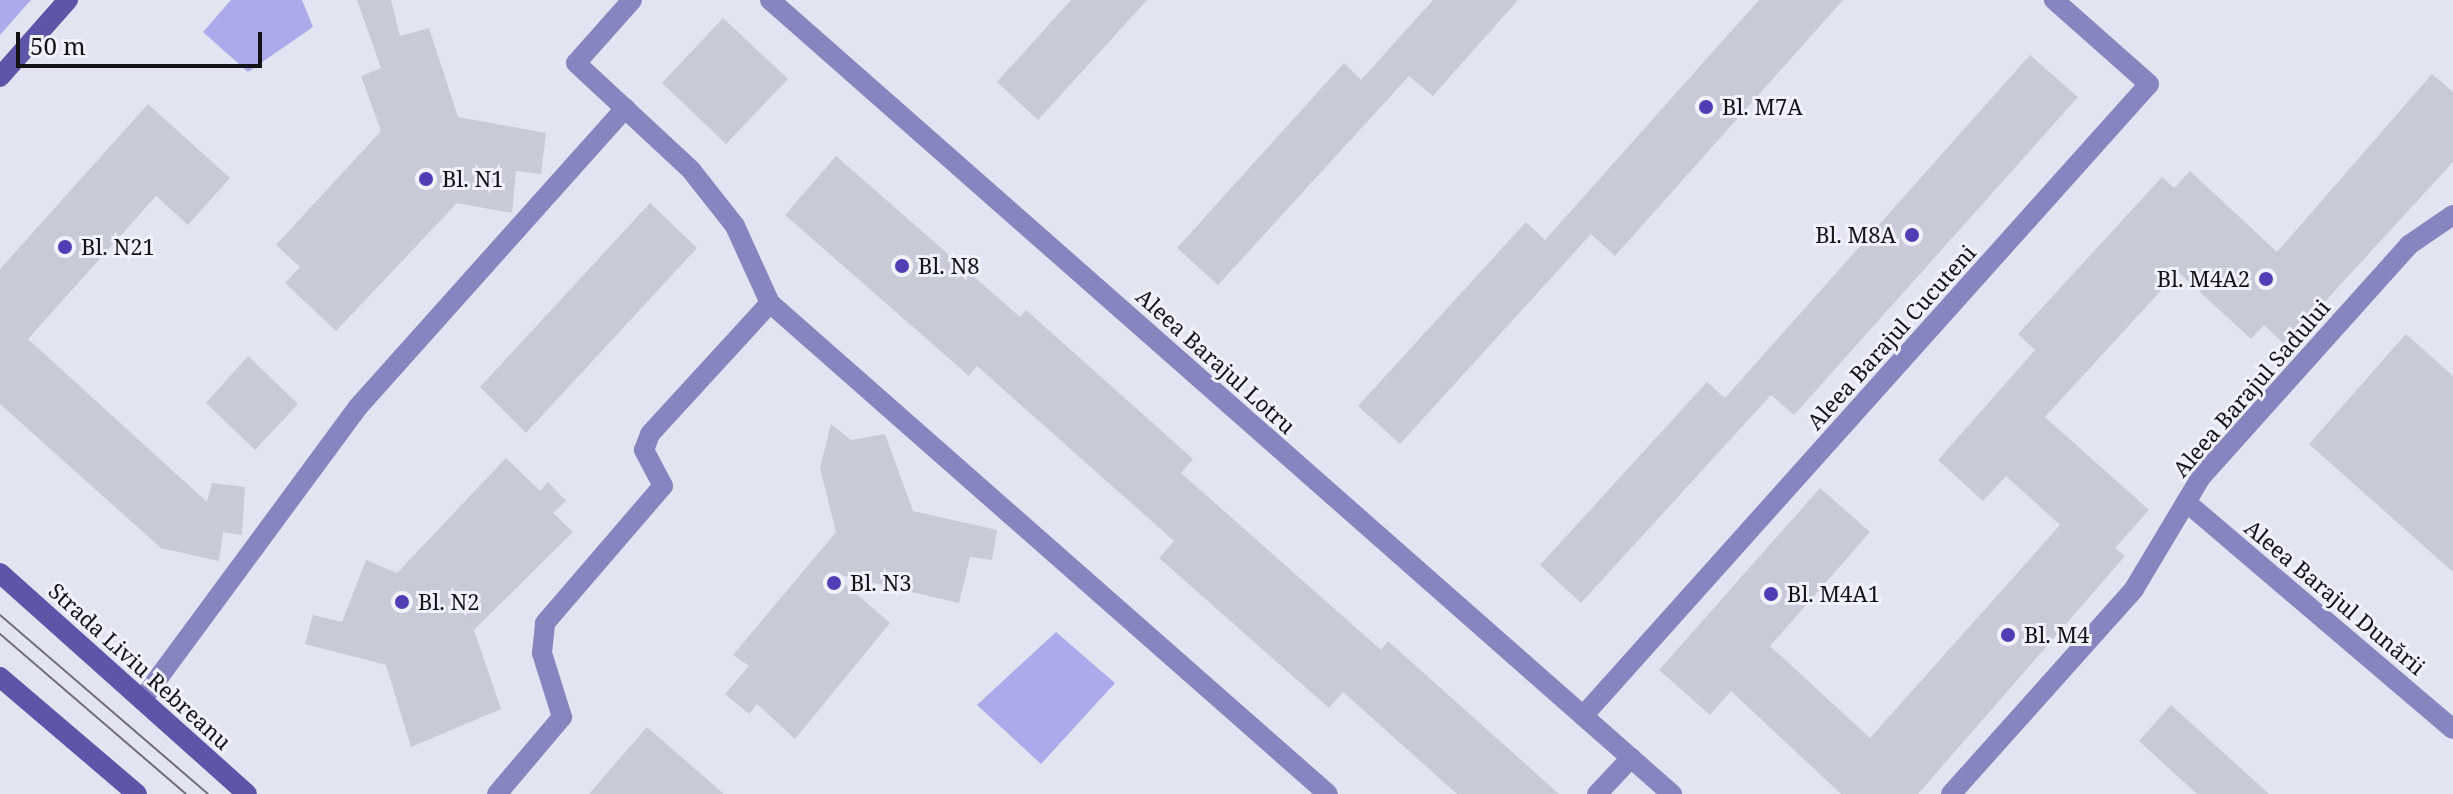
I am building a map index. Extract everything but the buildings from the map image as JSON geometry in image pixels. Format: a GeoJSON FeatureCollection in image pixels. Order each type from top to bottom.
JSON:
{"type":"FeatureCollection","features":[{"type":"Feature","properties":{"kind":"street"},"geometry":{"type":"LineString","coordinates":[[0,77],[68,0]]}},
{"type":"Feature","properties":{"kind":"street"},"geometry":{"type":"LineString","coordinates":[[632,0],[576,63],[625,108],[735,226],[770,303],[1328,794]]}},
{"type":"Feature","properties":{"kind":"street","name":"Aleea Barajul Lotru"},"geometry":{"type":"LineString","coordinates":[[770,0],[1672,794]]}},
{"type":"Feature","properties":{"kind":"street","name":"Aleea Barajul Cucuteni"},"geometry":{"type":"LineString","coordinates":[[1583,716],[2149,84],[2054,0]]}},
{"type":"Feature","properties":{"kind":"street"},"geometry":{"type":"LineString","coordinates":[[142,700],[358,407],[625,108]]}},
{"type":"Feature","properties":{"kind":"street","name":"Aleea Barajul Sadului"},"geometry":{"type":"LineString","coordinates":[[1951,794],[2134,589],[2186,502],[2409,245],[2453,215]]}},
{"type":"Feature","properties":{"kind":"street"},"geometry":{"type":"LineString","coordinates":[[497,794],[562,717],[542,653],[545,623],[663,486],[644,450],[650,434],[770,303]]}},
{"type":"Feature","properties":{"kind":"street","name":"Aleea Barajul Dunării"},"geometry":{"type":"LineString","coordinates":[[2186,502],[2453,729]]}},
{"type":"Feature","properties":{"kind":"street","name":"Strada Liviu Rebreanu"},"geometry":{"type":"LineString","coordinates":[[0,573],[247,794]]}},
{"type":"Feature","properties":{"kind":"street"},"geometry":{"type":"LineString","coordinates":[[0,677],[137,794]]}},
{"type":"Feature","properties":{"kind":"street"},"geometry":{"type":"LineString","coordinates":[[1597,794],[1631,758]]}},
{"type":"Feature","properties":{"kind":"shaded area"},"geometry":{"type":"Polygon","coordinates":[[[0,0],[31,0],[0,35],[0,0]]]}},
{"type":"Feature","properties":{"kind":"shaded area"},"geometry":{"type":"Polygon","coordinates":[[[231,0],[302,0],[313,27],[248,72],[203,32],[231,0]]]}},
{"type":"Feature","properties":{"kind":"shaded area"},"geometry":{"type":"Polygon","coordinates":[[[1056,632],[1115,683],[1041,764],[977,705],[1056,632]]]}},
{"type":"Feature","properties":{"kind":"tram line"},"geometry":{"type":"LineString","coordinates":[[0,615],[208,794]]}},
{"type":"Feature","properties":{"kind":"tram line"},"geometry":{"type":"LineString","coordinates":[[0,634],[186,794]]}},
{"type":"Feature","properties":{"kind":"place","name":"Bl. M7A"},"geometry":{"type":"Point","coordinates":[1706,107]}},
{"type":"Feature","properties":{"kind":"place","name":"Bl. N1"},"geometry":{"type":"Point","coordinates":[426,179]}},
{"type":"Feature","properties":{"kind":"place","name":"Bl. M8A"},"geometry":{"type":"Point","coordinates":[1912,235]}},
{"type":"Feature","properties":{"kind":"place","name":"Bl. N21"},"geometry":{"type":"Point","coordinates":[65,247]}},
{"type":"Feature","properties":{"kind":"place","name":"Bl. N8"},"geometry":{"type":"Point","coordinates":[902,266]}},
{"type":"Feature","properties":{"kind":"place","name":"Bl. M4A2"},"geometry":{"type":"Point","coordinates":[2266,279]}},
{"type":"Feature","properties":{"kind":"place","name":"Bl. N3"},"geometry":{"type":"Point","coordinates":[834,583]}},
{"type":"Feature","properties":{"kind":"place","name":"Bl. M4A1"},"geometry":{"type":"Point","coordinates":[1771,594]}},
{"type":"Feature","properties":{"kind":"place","name":"Bl. N2"},"geometry":{"type":"Point","coordinates":[402,602]}},
{"type":"Feature","properties":{"kind":"place","name":"Bl. M4"},"geometry":{"type":"Point","coordinates":[2008,635]}}]}
